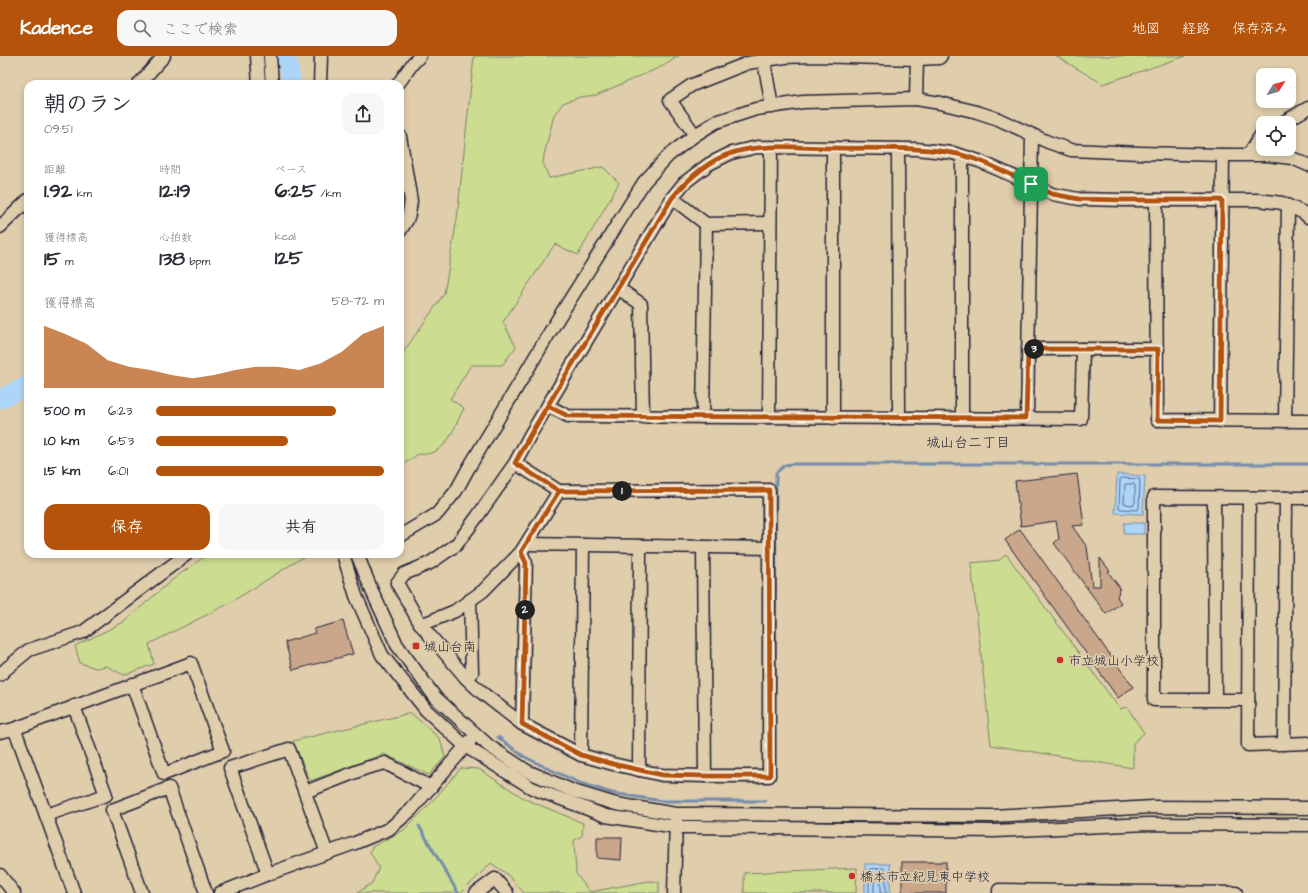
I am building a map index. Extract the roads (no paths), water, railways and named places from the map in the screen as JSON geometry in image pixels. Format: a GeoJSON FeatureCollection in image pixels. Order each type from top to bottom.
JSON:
{"type":"FeatureCollection","features":[{"type":"Feature","properties":{"kind":"street"},"geometry":{"type":"LineString","coordinates":[[143,80],[164,56]]}},
{"type":"Feature","properties":{"kind":"street"},"geometry":{"type":"LineString","coordinates":[[257,56],[259,80]]}},
{"type":"Feature","properties":{"kind":"street"},"geometry":{"type":"LineString","coordinates":[[270,56],[272,80]]}},
{"type":"Feature","properties":{"kind":"street"},"geometry":{"type":"LineString","coordinates":[[320,80],[321,56]]}},
{"type":"Feature","properties":{"kind":"street"},"geometry":{"type":"LineString","coordinates":[[401,80],[420,56]]}},
{"type":"Feature","properties":{"kind":"street"},"geometry":{"type":"LineString","coordinates":[[694,135],[670,100],[692,85],[748,63],[785,57],[812,56],[939,58],[942,56]]}},
{"type":"Feature","properties":{"kind":"street"},"geometry":{"type":"LineString","coordinates":[[916,100],[917,58]]}},
{"type":"Feature","properties":{"kind":"street"},"geometry":{"type":"LineString","coordinates":[[764,61],[772,106]]}},
{"type":"Feature","properties":{"kind":"street"},"geometry":{"type":"LineString","coordinates":[[404,534],[437,514],[456,491],[559,317],[644,182],[669,155],[694,135],[716,122],[756,109],[803,102],[916,100],[940,103],[977,112],[998,119],[1032,135],[1071,150],[1132,153],[1267,155],[1292,158],[1308,165]]}},
{"type":"Feature","properties":{"kind":"street"},"geometry":{"type":"LineString","coordinates":[[1294,116],[1308,108]]}},
{"type":"Feature","properties":{"kind":"street"},"geometry":{"type":"LineString","coordinates":[[1026,418],[1032,135]]}},
{"type":"Feature","properties":{"kind":"street"},"geometry":{"type":"LineString","coordinates":[[1249,154],[1256,143]]}},
{"type":"Feature","properties":{"kind":"street"},"geometry":{"type":"LineString","coordinates":[[515,463],[559,491],[769,490],[770,776],[662,775],[581,755],[522,724],[481,692],[466,678],[420,625],[397,583],[404,574],[430,562],[456,545],[477,517],[515,463],[672,198],[684,183],[709,164],[731,153],[757,147],[916,149],[953,153],[979,161],[1052,194],[1079,199],[1259,200],[1282,203],[1308,217]]}},
{"type":"Feature","properties":{"kind":"street"},"geometry":{"type":"LineString","coordinates":[[769,417],[771,147]]}},
{"type":"Feature","properties":{"kind":"street"},"geometry":{"type":"LineString","coordinates":[[833,148],[833,418]]}},
{"type":"Feature","properties":{"kind":"street"},"geometry":{"type":"LineString","coordinates":[[898,149],[899,418]]}},
{"type":"Feature","properties":{"kind":"street"},"geometry":{"type":"LineString","coordinates":[[1220,421],[1223,155]]}},
{"type":"Feature","properties":{"kind":"street"},"geometry":{"type":"LineString","coordinates":[[962,156],[962,418]]}},
{"type":"Feature","properties":{"kind":"street"},"geometry":{"type":"LineString","coordinates":[[404,160],[411,201],[410,214],[404,225]]}},
{"type":"Feature","properties":{"kind":"street"},"geometry":{"type":"LineString","coordinates":[[672,198],[706,224],[770,223]]}},
{"type":"Feature","properties":{"kind":"street"},"geometry":{"type":"LineString","coordinates":[[1156,200],[1158,349],[1157,420],[1308,421]]}},
{"type":"Feature","properties":{"kind":"street"},"geometry":{"type":"LineString","coordinates":[[0,227],[24,204]]}},
{"type":"Feature","properties":{"kind":"street"},"geometry":{"type":"LineString","coordinates":[[1285,421],[1288,206]]}},
{"type":"Feature","properties":{"kind":"street"},"geometry":{"type":"LineString","coordinates":[[703,417],[706,224]]}},
{"type":"Feature","properties":{"kind":"street"},"geometry":{"type":"LineString","coordinates":[[618,288],[641,304],[643,416]]}},
{"type":"Feature","properties":{"kind":"street"},"geometry":{"type":"LineString","coordinates":[[1028,349],[1158,349]]}},
{"type":"Feature","properties":{"kind":"street"},"geometry":{"type":"LineString","coordinates":[[548,406],[568,416],[1081,419],[1083,349]]}},
{"type":"Feature","properties":{"kind":"street"},"geometry":{"type":"LineString","coordinates":[[420,625],[455,611],[483,591],[524,548],[559,491]]}},
{"type":"Feature","properties":{"kind":"street"},"geometry":{"type":"LineString","coordinates":[[1248,700],[1154,700],[1154,497],[1308,498]]}},
{"type":"Feature","properties":{"kind":"street"},"geometry":{"type":"LineString","coordinates":[[1214,498],[1215,700]]}},
{"type":"Feature","properties":{"kind":"street"},"geometry":{"type":"LineString","coordinates":[[1249,498],[1248,745],[1308,743]]}},
{"type":"Feature","properties":{"kind":"street"},"geometry":{"type":"LineString","coordinates":[[1284,744],[1286,498]]}},
{"type":"Feature","properties":{"kind":"street"},"geometry":{"type":"LineString","coordinates":[[524,548],[583,545],[769,548]]}},
{"type":"Feature","properties":{"kind":"street"},"geometry":{"type":"LineString","coordinates":[[581,755],[583,545]]}},
{"type":"Feature","properties":{"kind":"street"},"geometry":{"type":"LineString","coordinates":[[639,770],[640,546]]}},
{"type":"Feature","properties":{"kind":"street"},"geometry":{"type":"LineString","coordinates":[[703,547],[705,776]]}},
{"type":"Feature","properties":{"kind":"street"},"geometry":{"type":"LineString","coordinates":[[522,724],[526,563],[524,548]]}},
{"type":"Feature","properties":{"kind":"street"},"geometry":{"type":"LineString","coordinates":[[0,675],[29,650],[83,632],[182,558]]}},
{"type":"Feature","properties":{"kind":"street"},"geometry":{"type":"LineString","coordinates":[[344,558],[356,596],[382,656],[426,710],[466,746],[532,788],[606,816],[676,827],[994,831],[1148,824],[1308,825]]}},
{"type":"Feature","properties":{"kind":"street"},"geometry":{"type":"LineString","coordinates":[[359,558],[397,645],[435,697],[489,746],[527,771],[573,791],[616,804],[676,814],[992,816],[1153,807],[1308,808]]}},
{"type":"Feature","properties":{"kind":"street"},"geometry":{"type":"LineString","coordinates":[[466,678],[472,673],[470,600]]}},
{"type":"Feature","properties":{"kind":"street"},"geometry":{"type":"LineString","coordinates":[[0,732],[14,729],[132,684],[191,662],[223,751],[164,774],[132,684]]}},
{"type":"Feature","properties":{"kind":"street"},"geometry":{"type":"LineString","coordinates":[[46,816],[106,795],[74,706]]}},
{"type":"Feature","properties":{"kind":"street"},"geometry":{"type":"LineString","coordinates":[[14,729],[74,893]]}},
{"type":"Feature","properties":{"kind":"street"},"geometry":{"type":"LineString","coordinates":[[220,893],[389,829],[411,810],[466,746],[475,733]]}},
{"type":"Feature","properties":{"kind":"street"},"geometry":{"type":"LineString","coordinates":[[268,874],[230,768],[289,749],[327,853]]}},
{"type":"Feature","properties":{"kind":"street"},"geometry":{"type":"LineString","coordinates":[[304,792],[366,768],[385,763],[431,787]]}},
{"type":"Feature","properties":{"kind":"street"},"geometry":{"type":"LineString","coordinates":[[142,893],[112,810],[169,788],[206,893]]}},
{"type":"Feature","properties":{"kind":"street"},"geometry":{"type":"LineString","coordinates":[[674,893],[676,814]]}},
{"type":"Feature","properties":{"kind":"street"},"geometry":{"type":"LineString","coordinates":[[1,876],[14,893]]}},
{"type":"Feature","properties":{"kind":"street"},"geometry":{"type":"LineString","coordinates":[[476,893],[495,879],[507,893]]}},
{"type":"Feature","properties":{"kind":"street"},"geometry":{"type":"LineString","coordinates":[[999,893],[999,890],[1035,892],[1236,893]]}},
{"type":"Feature","properties":{"kind":"water"},"geometry":{"type":"Polygon","coordinates":[[[1117,474],[1145,476],[1143,514],[1115,513],[1117,474]]]}},
{"type":"Feature","properties":{"kind":"water"},"geometry":{"type":"Polygon","coordinates":[[[1124,523],[1144,523],[1144,534],[1124,534],[1124,523]]]}},
{"type":"Feature","properties":{"kind":"water"},"geometry":{"type":"Polygon","coordinates":[[[865,864],[890,864],[890,893],[865,893],[865,864]]]}},
{"type":"Feature","properties":{"kind":"waterway"},"geometry":{"type":"LineString","coordinates":[[286,56],[291,80]]}},
{"type":"Feature","properties":{"kind":"waterway"},"geometry":{"type":"LineString","coordinates":[[0,399],[24,387]]}},
{"type":"Feature","properties":{"kind":"waterway"},"geometry":{"type":"LineString","coordinates":[[775,691],[776,473],[785,465],[1308,464]]}},
{"type":"Feature","properties":{"kind":"waterway"},"geometry":{"type":"LineString","coordinates":[[498,737],[523,756],[549,769],[580,783],[612,793],[662,801],[765,801]]}},
{"type":"Feature","properties":{"kind":"waterway"},"geometry":{"type":"LineString","coordinates":[[419,826],[458,893]]}},
{"type":"Feature","properties":{"kind":"place","name":"城山台南"},"geometry":{"type":"Point","coordinates":[416,646]}},
{"type":"Feature","properties":{"kind":"place","name":"市立城山小学校"},"geometry":{"type":"Point","coordinates":[1060,660]}},
{"type":"Feature","properties":{"kind":"place","name":"橋本市立紀見東中学校"},"geometry":{"type":"Point","coordinates":[852,876]}},
{"type":"Feature","properties":{"kind":"district","name":"城山台二丁目"},"geometry":{"type":"Point","coordinates":[968,442]}}]}
